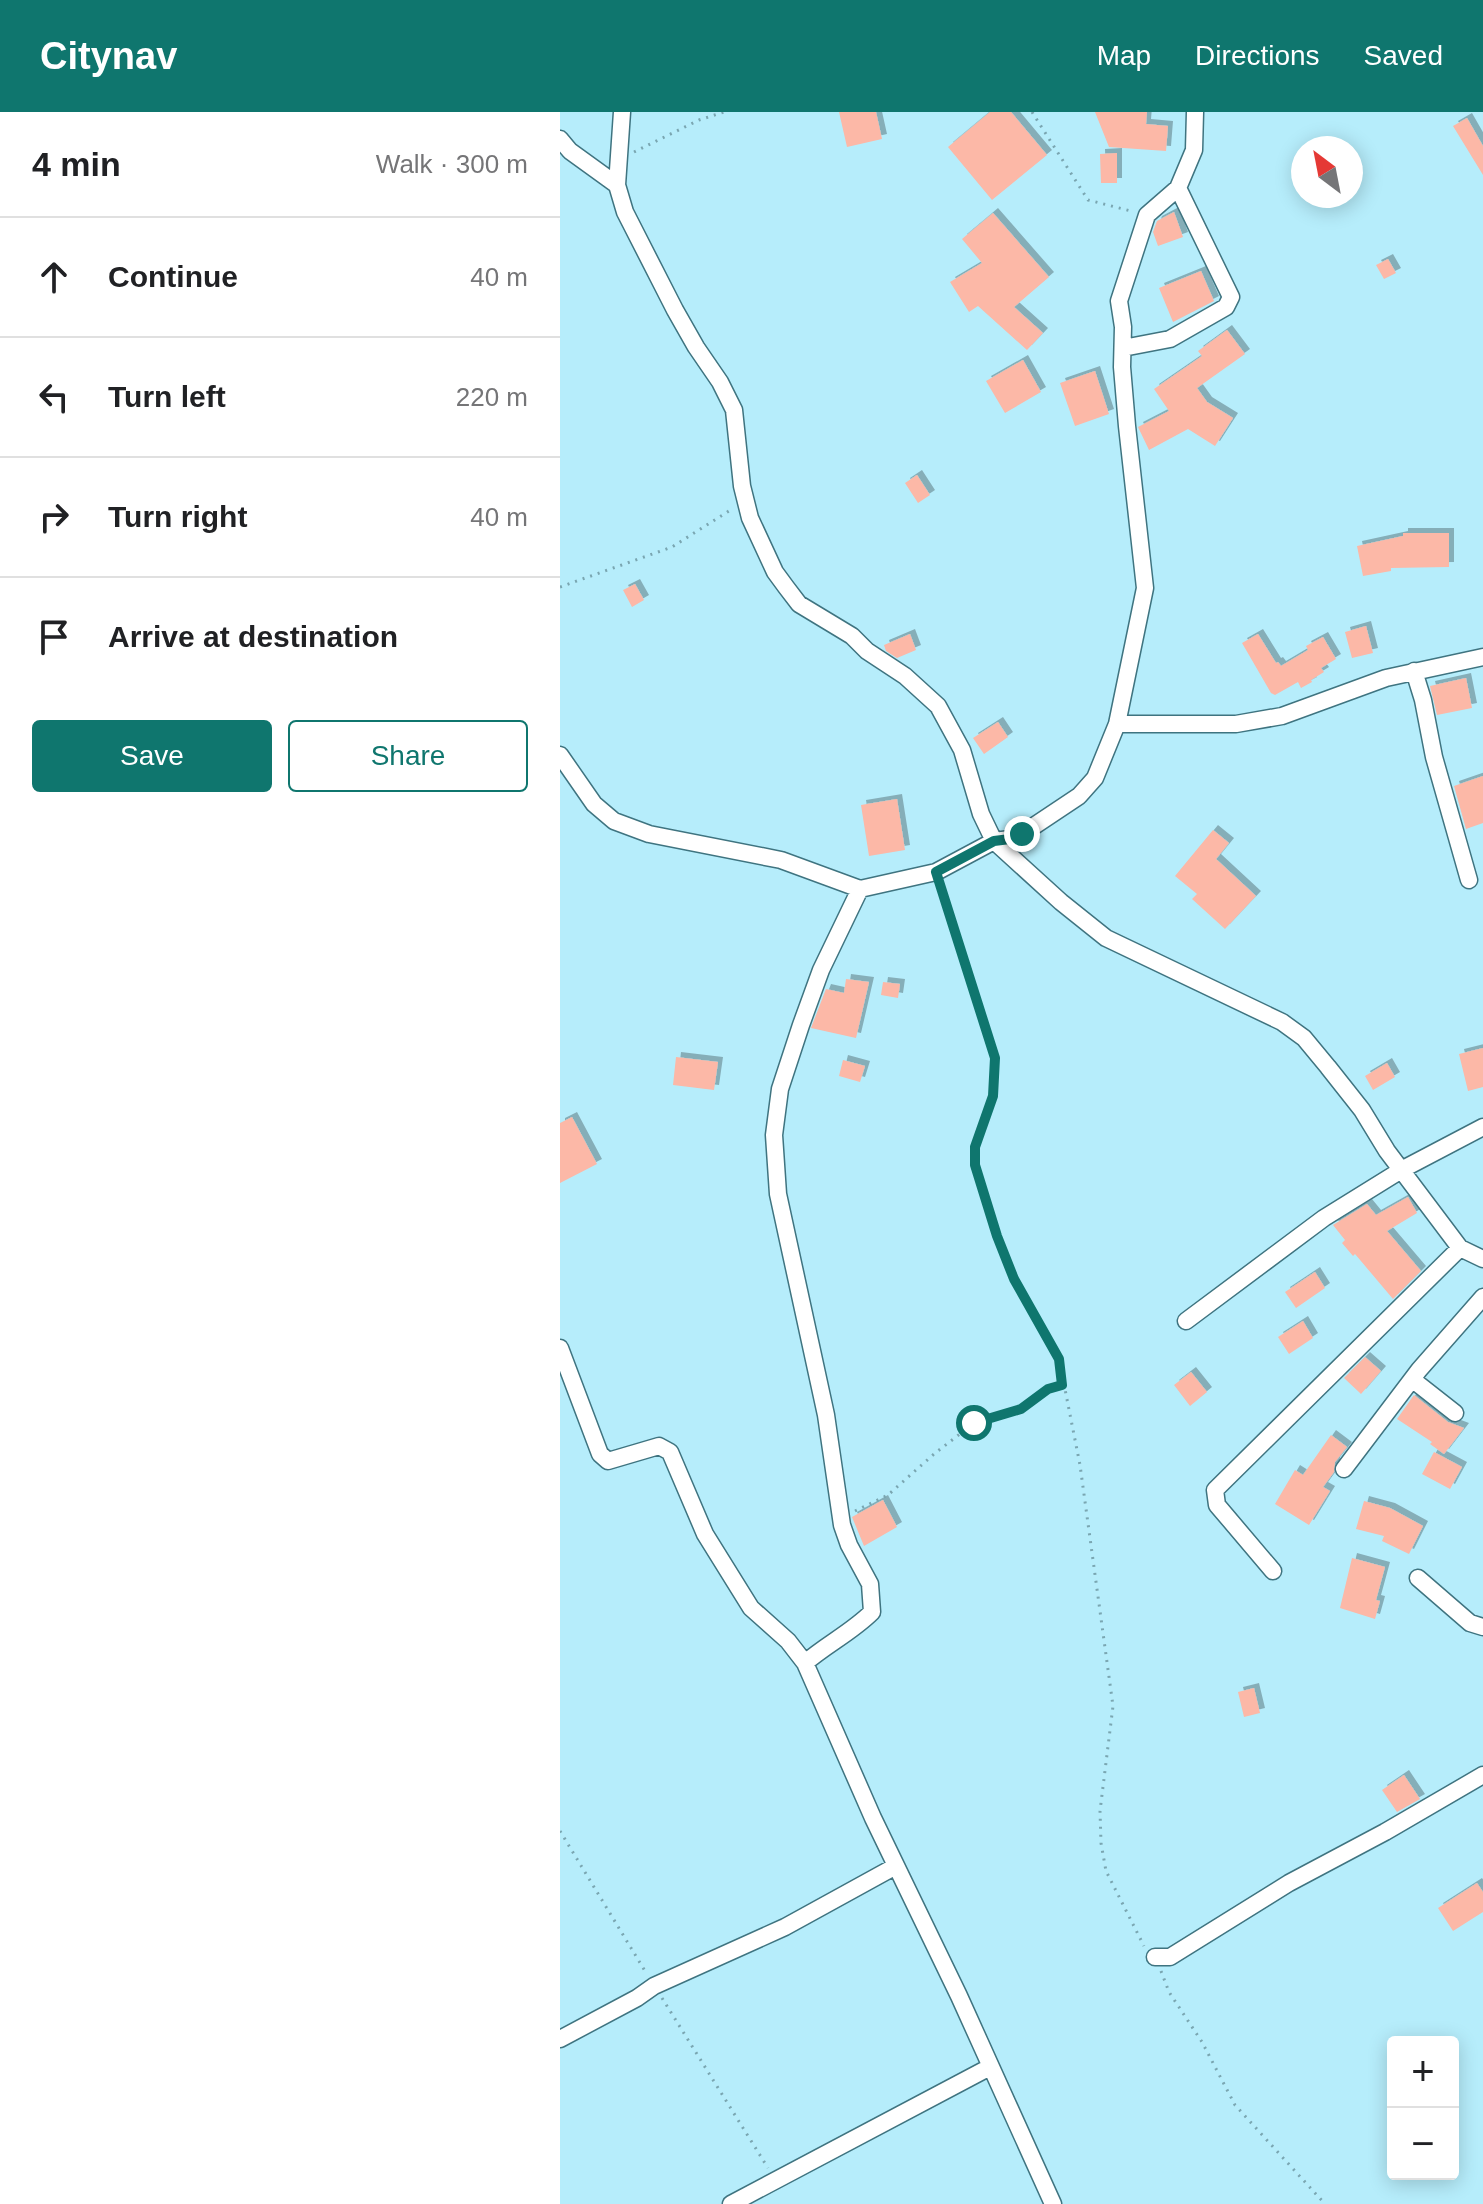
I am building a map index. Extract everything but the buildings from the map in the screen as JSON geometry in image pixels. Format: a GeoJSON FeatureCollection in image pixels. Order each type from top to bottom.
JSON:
{"type":"FeatureCollection","features":[{"type":"Feature","properties":{"kind":"street"},"geometry":{"type":"LineString","coordinates":[[622,112],[617,185],[625,212],[647,259],[734,410],[745,501],[775,572],[799,604],[852,636],[915,684],[938,706],[962,750],[981,814],[994,841],[1106,938],[1282,1022],[1304,1038],[1362,1110],[1387,1151],[1460,1248],[1483,1259]]}},
{"type":"Feature","properties":{"kind":"street"},"geometry":{"type":"LineString","coordinates":[[560,755],[594,804],[614,821],[649,834],[781,860],[860,889],[936,872],[994,841],[1022,834],[1079,796],[1095,778],[1117,724],[1145,588],[1127,426],[1119,301],[1147,215],[1178,188],[1194,150],[1195,112]]}},
{"type":"Feature","properties":{"kind":"street"},"geometry":{"type":"LineString","coordinates":[[560,139],[570,151],[617,185]]}},
{"type":"Feature","properties":{"kind":"street"},"geometry":{"type":"LineString","coordinates":[[1123,348],[1170,339],[1226,307],[1231,297],[1178,188]]}},
{"type":"Feature","properties":{"kind":"street"},"geometry":{"type":"LineString","coordinates":[[1117,724],[1236,724],[1282,716],[1356,688],[1414,671],[1483,657]]}},
{"type":"Feature","properties":{"kind":"street"},"geometry":{"type":"LineString","coordinates":[[1414,671],[1437,771],[1469,880]]}},
{"type":"Feature","properties":{"kind":"street"},"geometry":{"type":"LineString","coordinates":[[805,1663],[825,1646],[855,1629],[872,1612],[870,1584],[849,1545],[840,1518],[826,1415],[778,1194],[774,1135],[780,1089],[801,1025],[821,970],[860,889]]}},
{"type":"Feature","properties":{"kind":"street"},"geometry":{"type":"LineString","coordinates":[[1186,1321],[1324,1218],[1403,1169],[1483,1127]]}},
{"type":"Feature","properties":{"kind":"street"},"geometry":{"type":"LineString","coordinates":[[1273,1571],[1217,1505],[1215,1490],[1460,1248]]}},
{"type":"Feature","properties":{"kind":"street"},"geometry":{"type":"LineString","coordinates":[[1344,1469],[1419,1370],[1483,1297]]}},
{"type":"Feature","properties":{"kind":"street"},"geometry":{"type":"LineString","coordinates":[[560,1348],[600,1454],[608,1461],[659,1446],[670,1452],[705,1534],[751,1608],[788,1641],[805,1663],[1053,2204]]}},
{"type":"Feature","properties":{"kind":"street"},"geometry":{"type":"LineString","coordinates":[[1413,1380],[1455,1413]]}},
{"type":"Feature","properties":{"kind":"street"},"geometry":{"type":"LineString","coordinates":[[1418,1578],[1470,1623],[1483,1627]]}},
{"type":"Feature","properties":{"kind":"street"},"geometry":{"type":"LineString","coordinates":[[1155,1957],[1170,1957],[1289,1883],[1483,1775]]}},
{"type":"Feature","properties":{"kind":"street"},"geometry":{"type":"LineString","coordinates":[[560,2039],[654,1986],[785,1927],[896,1866]]}},
{"type":"Feature","properties":{"kind":"street"},"geometry":{"type":"LineString","coordinates":[[731,2204],[990,2067]]}},
{"type":"Feature","properties":{"kind":"path"},"geometry":{"type":"LineString","coordinates":[[619,157],[651,145],[699,120],[724,112]]}},
{"type":"Feature","properties":{"kind":"path"},"geometry":{"type":"LineString","coordinates":[[1032,112],[1088,200],[1147,215]]}},
{"type":"Feature","properties":{"kind":"path"},"geometry":{"type":"LineString","coordinates":[[560,587],[672,547],[745,501]]}},
{"type":"Feature","properties":{"kind":"path"},"geometry":{"type":"LineString","coordinates":[[936,872],[995,1058],[993,1096],[975,1147],[975,1165],[1014,1279],[1059,1359],[1080,1465],[1113,1706],[1100,1811],[1106,1871],[1145,1948],[1155,1957],[1169,1992],[1202,2042],[1235,2105],[1325,2204]]}},
{"type":"Feature","properties":{"kind":"path"},"geometry":{"type":"LineString","coordinates":[[840,1518],[888,1495],[974,1423],[1021,1409],[1048,1389],[1062,1385]]}},
{"type":"Feature","properties":{"kind":"path"},"geometry":{"type":"LineString","coordinates":[[560,1831],[777,2182]]}},
{"type":"Feature","properties":{"kind":"route"},"geometry":{"type":"LineString","coordinates":[[974,1423],[1021,1409],[1048,1389],[1062,1385],[1059,1359],[1014,1279],[985,1202],[975,1165],[975,1147],[993,1096],[995,1058],[936,872],[994,841],[1022,834]]}}]}
